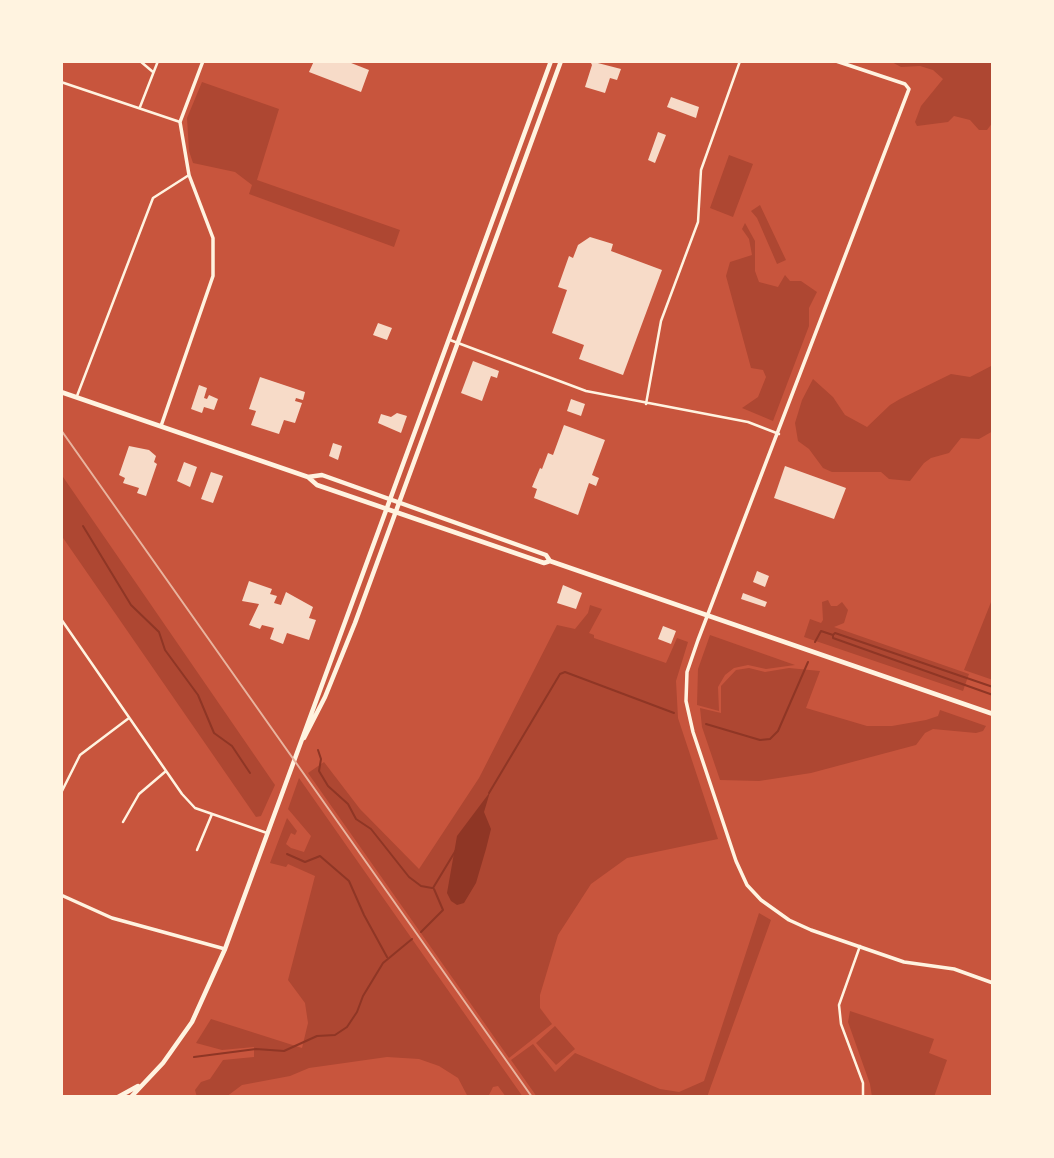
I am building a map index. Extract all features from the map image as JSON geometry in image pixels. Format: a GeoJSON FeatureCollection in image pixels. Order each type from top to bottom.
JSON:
{"type":"FeatureCollection","features":[{"type":"Feature","properties":{"kind":"main road"},"geometry":{"type":"LineString","coordinates":[[118,1097],[139,1085],[163,1063],[192,1022],[225,949],[551,61]]}},
{"type":"Feature","properties":{"kind":"main road"},"geometry":{"type":"LineString","coordinates":[[298,751],[325,697],[396,512],[561,61]]}},
{"type":"Feature","properties":{"kind":"main road"},"geometry":{"type":"LineString","coordinates":[[61,392],[308,477],[317,485],[544,563],[550,561]]}},
{"type":"Feature","properties":{"kind":"main road"},"geometry":{"type":"LineString","coordinates":[[308,477],[322,475],[546,555],[550,561],[707,617],[993,714]]}},
{"type":"Feature","properties":{"kind":"main road"},"geometry":{"type":"LineString","coordinates":[[131,1097],[139,1085]]}},
{"type":"Feature","properties":{"kind":"street"},"geometry":{"type":"LineString","coordinates":[[140,61],[154,72]]}},
{"type":"Feature","properties":{"kind":"street"},"geometry":{"type":"LineString","coordinates":[[140,108],[158,61]]}},
{"type":"Feature","properties":{"kind":"street"},"geometry":{"type":"LineString","coordinates":[[162,426],[213,276],[215,258],[203,206],[189,174],[180,122],[203,61]]}},
{"type":"Feature","properties":{"kind":"street"},"geometry":{"type":"LineString","coordinates":[[646,404],[661,321],[698,222],[697,191],[701,170],[740,61]]}},
{"type":"Feature","properties":{"kind":"street"},"geometry":{"type":"LineString","coordinates":[[836,61],[905,84],[909,89],[707,617],[687,672],[686,701],[736,861],[747,885],[771,909],[811,930],[904,962],[954,969],[993,983]]}},
{"type":"Feature","properties":{"kind":"street"},"geometry":{"type":"LineString","coordinates":[[61,82],[180,122]]}},
{"type":"Feature","properties":{"kind":"street"},"geometry":{"type":"LineString","coordinates":[[77,398],[153,198],[189,174]]}},
{"type":"Feature","properties":{"kind":"street"},"geometry":{"type":"LineString","coordinates":[[450,339],[586,391],[748,422],[779,433]]}},
{"type":"Feature","properties":{"kind":"street"},"geometry":{"type":"LineString","coordinates":[[61,619],[166,771],[195,808],[268,834]]}},
{"type":"Feature","properties":{"kind":"street"},"geometry":{"type":"LineString","coordinates":[[61,793],[80,755],[129,718]]}},
{"type":"Feature","properties":{"kind":"street"},"geometry":{"type":"LineString","coordinates":[[123,822],[139,794],[166,771]]}},
{"type":"Feature","properties":{"kind":"street"},"geometry":{"type":"LineString","coordinates":[[197,850],[212,814]]}},
{"type":"Feature","properties":{"kind":"street"},"geometry":{"type":"LineString","coordinates":[[61,895],[112,918],[225,949]]}},
{"type":"Feature","properties":{"kind":"street"},"geometry":{"type":"LineString","coordinates":[[860,946],[839,1005],[841,1024],[863,1083],[863,1097]]}},
{"type":"Feature","properties":{"kind":"shaded area"},"geometry":{"type":"Polygon","coordinates":[[[890,61],[993,61],[993,122],[987,130],[979,130],[970,120],[954,116],[948,122],[917,126],[915,122],[921,106],[943,79],[933,70],[920,66],[901,67],[890,61]]]}},
{"type":"Feature","properties":{"kind":"shaded area"},"geometry":{"type":"Polygon","coordinates":[[[202,82],[279,109],[257,180],[400,230],[394,247],[249,194],[252,185],[235,172],[193,163],[189,151],[187,118],[202,82]]]}},
{"type":"Feature","properties":{"kind":"shaded area"},"geometry":{"type":"Polygon","coordinates":[[[729,155],[753,164],[733,217],[710,208],[729,155]]]}},
{"type":"Feature","properties":{"kind":"shaded area"},"geometry":{"type":"Polygon","coordinates":[[[760,205],[786,260],[777,264],[757,218],[751,211],[760,205]]]}},
{"type":"Feature","properties":{"kind":"shaded area"},"geometry":{"type":"Polygon","coordinates":[[[745,223],[755,241],[755,271],[759,282],[778,287],[785,275],[790,281],[801,281],[817,292],[809,308],[809,326],[773,421],[742,408],[758,397],[766,377],[763,370],[751,368],[726,276],[730,262],[752,255],[749,239],[742,229],[745,223]]]}},
{"type":"Feature","properties":{"kind":"shaded area"},"geometry":{"type":"Polygon","coordinates":[[[993,365],[993,431],[979,439],[961,438],[949,453],[924,463],[910,481],[889,479],[881,472],[832,472],[823,468],[809,449],[798,441],[795,423],[802,400],[813,379],[833,397],[845,415],[867,427],[900,399],[951,374],[970,377],[993,365]]]}},
{"type":"Feature","properties":{"kind":"shaded area"},"geometry":{"type":"Polygon","coordinates":[[[61,474],[275,785],[261,816],[256,817],[61,535],[61,474]]]}},
{"type":"Feature","properties":{"kind":"shaded area"},"geometry":{"type":"Polygon","coordinates":[[[993,597],[993,680],[964,670],[993,597]]]}},
{"type":"Feature","properties":{"kind":"shaded area"},"geometry":{"type":"Polygon","coordinates":[[[828,600],[831,606],[842,602],[848,610],[844,623],[834,627],[969,674],[963,691],[804,637],[810,619],[821,623],[823,620],[822,602],[828,600]]]}},
{"type":"Feature","properties":{"kind":"shaded area"},"geometry":{"type":"Polygon","coordinates":[[[590,605],[602,609],[589,633],[594,635],[594,638],[666,663],[677,638],[688,642],[676,681],[678,718],[718,839],[627,858],[591,884],[558,935],[540,995],[540,1008],[552,1024],[509,1058],[308,773],[324,762],[360,809],[419,869],[479,778],[557,625],[575,629],[588,613],[590,605]]]}},
{"type":"Feature","properties":{"kind":"shaded area"},"geometry":{"type":"Polygon","coordinates":[[[710,635],[795,665],[766,669],[748,665],[734,668],[725,675],[718,687],[719,711],[697,705],[698,669],[710,635]]]}},
{"type":"Feature","properties":{"kind":"shaded area"},"geometry":{"type":"Polygon","coordinates":[[[749,668],[765,672],[789,668],[820,671],[806,708],[867,726],[892,726],[926,720],[938,716],[940,710],[986,726],[983,731],[976,733],[933,729],[925,733],[916,745],[811,773],[759,781],[720,780],[702,727],[700,708],[721,713],[721,686],[736,670],[749,668]]]}},
{"type":"Feature","properties":{"kind":"shaded area"},"geometry":{"type":"Polygon","coordinates":[[[299,778],[523,1097],[506,1097],[498,1086],[493,1087],[488,1097],[468,1097],[458,1078],[439,1066],[419,1059],[387,1057],[309,1068],[290,1076],[242,1085],[226,1097],[197,1097],[195,1090],[201,1082],[210,1079],[223,1060],[254,1057],[254,1047],[222,1050],[196,1043],[211,1019],[302,1048],[308,1023],[305,1003],[288,980],[315,876],[288,864],[286,867],[270,863],[287,818],[297,831],[295,835],[291,833],[286,844],[291,848],[304,852],[311,836],[288,809],[299,778]]]}},
{"type":"Feature","properties":{"kind":"shaded area"},"geometry":{"type":"Polygon","coordinates":[[[490,792],[484,812],[491,829],[486,849],[476,883],[464,903],[457,905],[447,893],[457,836],[490,792]]]}},
{"type":"Feature","properties":{"kind":"shaded area"},"geometry":{"type":"Polygon","coordinates":[[[759,913],[771,920],[707,1097],[537,1097],[511,1060],[533,1044],[555,1072],[575,1053],[660,1089],[679,1092],[704,1081],[759,913]]]}},
{"type":"Feature","properties":{"kind":"shaded area"},"geometry":{"type":"Polygon","coordinates":[[[850,1011],[934,1039],[929,1053],[947,1060],[934,1097],[872,1097],[848,1022],[850,1011]]]}},
{"type":"Feature","properties":{"kind":"shaded area"},"geometry":{"type":"Polygon","coordinates":[[[555,1026],[575,1049],[556,1065],[536,1043],[555,1026]]]}},
{"type":"Feature","properties":{"kind":"building"},"geometry":{"type":"Polygon","coordinates":[[[314,61],[346,61],[369,70],[361,92],[309,72],[314,61]]]}},
{"type":"Feature","properties":{"kind":"building"},"geometry":{"type":"Polygon","coordinates":[[[590,61],[621,69],[617,80],[610,78],[605,93],[585,87],[592,65],[590,61]]]}},
{"type":"Feature","properties":{"kind":"building"},"geometry":{"type":"Polygon","coordinates":[[[671,97],[699,107],[696,118],[667,107],[671,97]]]}},
{"type":"Feature","properties":{"kind":"building"},"geometry":{"type":"Polygon","coordinates":[[[658,132],[666,135],[655,163],[648,160],[658,132]]]}},
{"type":"Feature","properties":{"kind":"building"},"geometry":{"type":"Polygon","coordinates":[[[590,237],[613,244],[611,251],[662,270],[623,375],[579,359],[584,345],[552,333],[567,290],[558,287],[569,256],[573,258],[578,245],[590,237]]]}},
{"type":"Feature","properties":{"kind":"building"},"geometry":{"type":"Polygon","coordinates":[[[378,323],[392,328],[387,340],[373,335],[378,323]]]}},
{"type":"Feature","properties":{"kind":"building"},"geometry":{"type":"Polygon","coordinates":[[[473,361],[499,371],[497,378],[491,376],[482,401],[461,393],[473,361]]]}},
{"type":"Feature","properties":{"kind":"building"},"geometry":{"type":"Polygon","coordinates":[[[260,377],[305,392],[303,400],[296,398],[295,401],[302,403],[295,423],[284,420],[279,434],[251,425],[256,411],[249,409],[260,377]]]}},
{"type":"Feature","properties":{"kind":"building"},"geometry":{"type":"Polygon","coordinates":[[[199,385],[207,388],[204,398],[207,399],[209,395],[218,399],[214,410],[204,407],[202,413],[191,409],[199,385]]]}},
{"type":"Feature","properties":{"kind":"building"},"geometry":{"type":"Polygon","coordinates":[[[571,399],[585,404],[581,416],[567,411],[571,399]]]}},
{"type":"Feature","properties":{"kind":"building"},"geometry":{"type":"Polygon","coordinates":[[[397,413],[407,416],[401,433],[378,423],[381,414],[391,417],[397,413]]]}},
{"type":"Feature","properties":{"kind":"building"},"geometry":{"type":"Polygon","coordinates":[[[564,425],[605,440],[592,475],[599,478],[596,486],[589,483],[578,515],[534,498],[537,489],[532,487],[548,453],[553,455],[564,425]]]}},
{"type":"Feature","properties":{"kind":"building"},"geometry":{"type":"Polygon","coordinates":[[[333,443],[342,446],[338,460],[329,456],[333,443]]]}},
{"type":"Feature","properties":{"kind":"building"},"geometry":{"type":"Polygon","coordinates":[[[129,446],[149,450],[156,456],[154,462],[157,464],[146,496],[137,493],[139,488],[123,483],[125,478],[119,475],[129,446]]]}},
{"type":"Feature","properties":{"kind":"building"},"geometry":{"type":"Polygon","coordinates":[[[184,462],[197,467],[190,487],[177,481],[184,462]]]}},
{"type":"Feature","properties":{"kind":"building"},"geometry":{"type":"Polygon","coordinates":[[[785,466],[846,488],[834,519],[774,498],[785,466]]]}},
{"type":"Feature","properties":{"kind":"building"},"geometry":{"type":"Polygon","coordinates":[[[211,472],[223,476],[213,503],[201,499],[211,472]]]}},
{"type":"Feature","properties":{"kind":"building"},"geometry":{"type":"Polygon","coordinates":[[[757,571],[769,576],[765,587],[753,582],[757,571]]]}},
{"type":"Feature","properties":{"kind":"building"},"geometry":{"type":"Polygon","coordinates":[[[249,581],[272,589],[270,594],[277,596],[274,603],[281,605],[286,592],[313,607],[309,618],[316,620],[309,640],[287,633],[283,644],[270,639],[274,628],[262,625],[260,629],[249,625],[259,604],[242,601],[249,581]]]}},
{"type":"Feature","properties":{"kind":"building"},"geometry":{"type":"Polygon","coordinates":[[[563,585],[582,593],[576,609],[557,603],[563,585]]]}},
{"type":"Feature","properties":{"kind":"building"},"geometry":{"type":"Polygon","coordinates":[[[743,593],[767,602],[765,607],[741,599],[743,593]]]}},
{"type":"Feature","properties":{"kind":"building"},"geometry":{"type":"Polygon","coordinates":[[[663,626],[676,631],[671,644],[658,639],[663,626]]]}},
{"type":"Feature","properties":{"kind":"waterway"},"geometry":{"type":"LineString","coordinates":[[83,526],[131,605],[159,632],[165,650],[198,695],[214,733],[232,746],[250,773]]}},
{"type":"Feature","properties":{"kind":"waterway"},"geometry":{"type":"LineString","coordinates":[[815,642],[821,631],[833,635],[833,638],[993,695]]}},
{"type":"Feature","properties":{"kind":"waterway"},"geometry":{"type":"LineString","coordinates":[[833,635],[835,633],[993,687]]}},
{"type":"Feature","properties":{"kind":"waterway"},"geometry":{"type":"LineString","coordinates":[[706,724],[760,740],[770,739],[778,731],[808,662]]}},
{"type":"Feature","properties":{"kind":"waterway"},"geometry":{"type":"LineString","coordinates":[[489,793],[560,674],[565,672],[674,713]]}},
{"type":"Feature","properties":{"kind":"waterway"},"geometry":{"type":"LineString","coordinates":[[318,750],[321,759],[319,771],[328,786],[348,804],[356,819],[371,829],[409,877],[421,886],[432,888]]}},
{"type":"Feature","properties":{"kind":"waterway"},"geometry":{"type":"LineString","coordinates":[[433,888],[456,850]]}},
{"type":"Feature","properties":{"kind":"waterway"},"geometry":{"type":"LineString","coordinates":[[287,854],[305,862],[320,856],[349,881],[387,957]]}},
{"type":"Feature","properties":{"kind":"waterway"},"geometry":{"type":"LineString","coordinates":[[421,932],[443,910],[434,889]]}},
{"type":"Feature","properties":{"kind":"waterway"},"geometry":{"type":"LineString","coordinates":[[194,1057],[256,1049],[284,1051],[317,1036],[335,1035],[347,1027],[383,963],[412,939]]}},
{"type":"Feature","properties":{"kind":"railway"},"geometry":{"type":"LineString","coordinates":[[61,430],[532,1097]]}}]}
